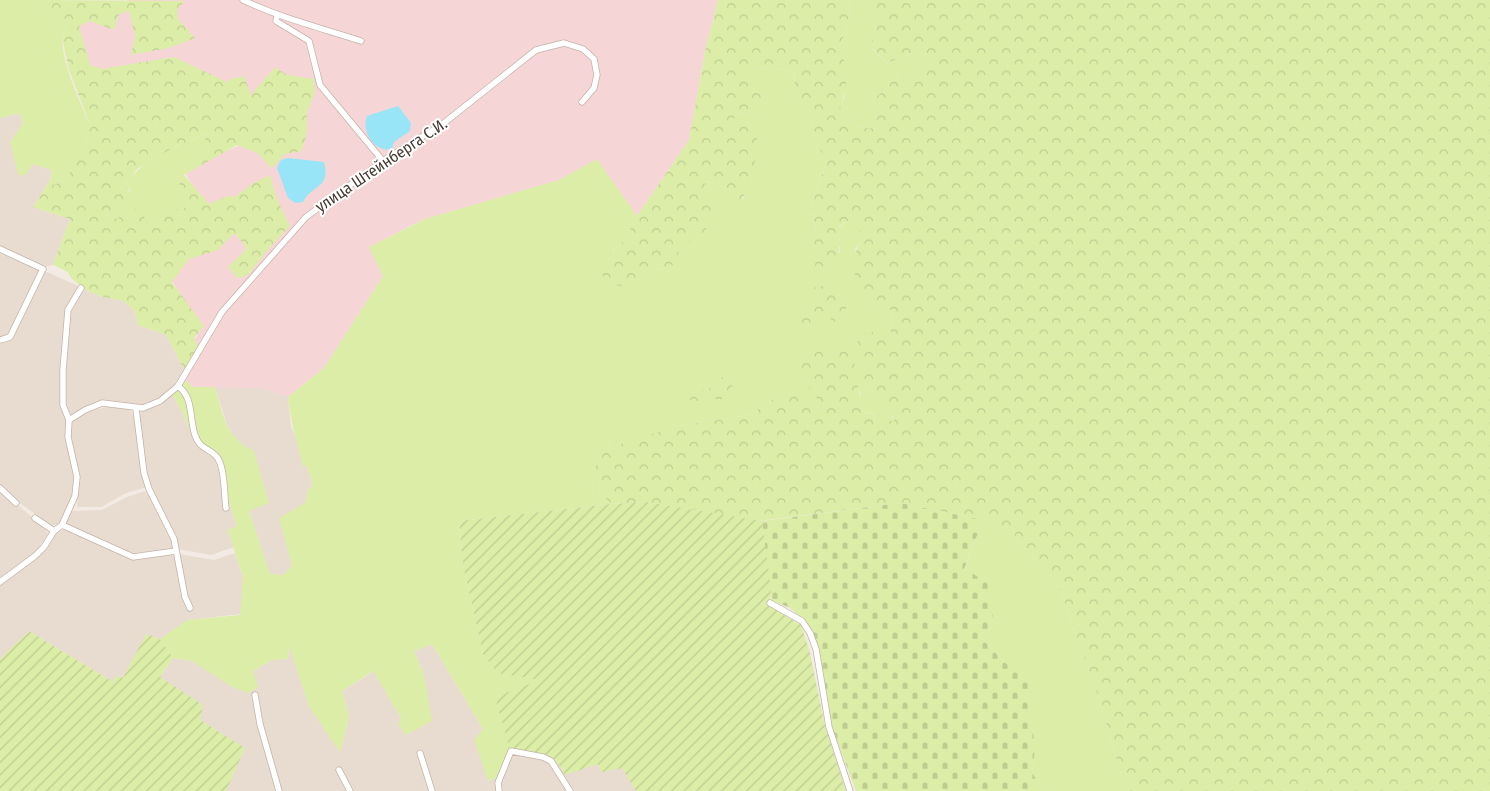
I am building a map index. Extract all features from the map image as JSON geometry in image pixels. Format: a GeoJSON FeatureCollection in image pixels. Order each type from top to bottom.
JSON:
{"type":"FeatureCollection","features":[{"type":"Feature","properties":{"kind":"street"},"geometry":{"type":"LineString","coordinates":[[243,0],[277,16],[307,23],[361,42]]}},
{"type":"Feature","properties":{"kind":"street"},"geometry":{"type":"LineString","coordinates":[[277,16],[276,21],[310,41],[320,85],[383,160]]}},
{"type":"Feature","properties":{"kind":"street","name":"улица Штейнберга С.И."},"geometry":{"type":"LineString","coordinates":[[178,386],[222,312],[306,217],[383,160],[444,123],[536,50],[564,43],[583,50],[594,59],[597,75],[594,88],[582,102]]}},
{"type":"Feature","properties":{"kind":"street"},"geometry":{"type":"LineString","coordinates":[[0,249],[43,269],[10,337],[0,340]]}},
{"type":"Feature","properties":{"kind":"street"},"geometry":{"type":"LineString","coordinates":[[0,582],[35,556],[54,531],[62,524],[72,507],[77,477],[68,437],[69,420],[63,405],[62,393],[67,316],[81,288]]}},
{"type":"Feature","properties":{"kind":"street"},"geometry":{"type":"LineString","coordinates":[[69,420],[85,410],[102,403],[143,408],[160,401],[178,386],[184,391],[190,405],[195,434],[199,444],[218,458],[224,478],[226,508]]}},
{"type":"Feature","properties":{"kind":"street"},"geometry":{"type":"LineString","coordinates":[[136,408],[149,489],[174,539],[185,597],[190,608]]}},
{"type":"Feature","properties":{"kind":"street"},"geometry":{"type":"LineString","coordinates":[[0,488],[16,503]]}},
{"type":"Feature","properties":{"kind":"street"},"geometry":{"type":"LineString","coordinates":[[35,518],[54,531]]}},
{"type":"Feature","properties":{"kind":"street"},"geometry":{"type":"LineString","coordinates":[[62,524],[133,557],[176,552]]}},
{"type":"Feature","properties":{"kind":"street"},"geometry":{"type":"LineString","coordinates":[[770,603],[802,621],[810,634],[816,649],[829,727],[850,791]]}},
{"type":"Feature","properties":{"kind":"street"},"geometry":{"type":"LineString","coordinates":[[255,695],[260,724],[279,791]]}},
{"type":"Feature","properties":{"kind":"street"},"geometry":{"type":"LineString","coordinates":[[498,791],[498,783],[510,751],[543,757],[551,761],[570,791]]}},
{"type":"Feature","properties":{"kind":"street"},"geometry":{"type":"LineString","coordinates":[[420,753],[432,791]]}},
{"type":"Feature","properties":{"kind":"street"},"geometry":{"type":"LineString","coordinates":[[339,770],[350,791]]}},
{"type":"Feature","properties":{"kind":"shaded area"},"geometry":{"type":"Polygon","coordinates":[[[129,0],[718,0],[705,51],[689,140],[637,216],[597,160],[559,180],[425,219],[404,229],[370,247],[383,276],[324,368],[288,397],[264,388],[193,387],[184,380],[184,369],[196,350],[194,340],[201,329],[170,277],[208,216],[186,174],[219,154],[245,143],[276,110],[220,79],[168,58],[95,76],[79,69],[76,28],[80,19],[129,0]]]}},
{"type":"Feature","properties":{"kind":"shaded area"},"geometry":{"type":"Polygon","coordinates":[[[19,113],[23,123],[10,142],[32,164],[52,170],[50,180],[33,207],[70,219],[53,265],[44,267],[0,246],[0,118],[19,113]]]}},
{"type":"Feature","properties":{"kind":"shaded area"},"geometry":{"type":"Polygon","coordinates":[[[0,251],[41,270],[19,316],[7,336],[0,338],[0,251]]]}},
{"type":"Feature","properties":{"kind":"shaded area"},"geometry":{"type":"Polygon","coordinates":[[[45,271],[78,286],[67,310],[61,407],[66,419],[66,436],[75,478],[73,496],[62,520],[56,525],[51,526],[8,494],[0,485],[0,343],[13,339],[45,271]]]}},
{"type":"Feature","properties":{"kind":"shaded area"},"geometry":{"type":"Polygon","coordinates":[[[84,289],[102,297],[124,301],[135,312],[138,325],[166,335],[184,369],[174,385],[150,405],[137,406],[102,401],[69,415],[65,405],[68,317],[84,289]]]}},
{"type":"Feature","properties":{"kind":"shaded area"},"geometry":{"type":"Polygon","coordinates":[[[215,387],[264,388],[288,397],[291,427],[296,437],[303,466],[307,466],[313,486],[308,490],[306,503],[288,543],[292,567],[283,575],[270,575],[249,511],[254,451],[238,444],[227,425],[215,387]]]}},
{"type":"Feature","properties":{"kind":"shaded area"},"geometry":{"type":"Polygon","coordinates":[[[172,394],[183,414],[195,444],[214,458],[237,526],[228,530],[234,547],[211,555],[178,549],[153,496],[146,473],[139,412],[159,405],[172,394]]]}},
{"type":"Feature","properties":{"kind":"shaded area"},"geometry":{"type":"Polygon","coordinates":[[[111,406],[129,408],[134,416],[147,487],[126,493],[101,507],[77,507],[79,478],[70,437],[72,422],[86,412],[111,406]]]}},
{"type":"Feature","properties":{"kind":"shaded area"},"geometry":{"type":"Polygon","coordinates":[[[0,491],[42,525],[48,534],[34,554],[0,578],[0,491]]]}},
{"type":"Feature","properties":{"kind":"shaded area"},"geometry":{"type":"Polygon","coordinates":[[[145,491],[151,497],[173,539],[170,550],[128,552],[68,526],[66,522],[72,511],[102,510],[127,497],[145,491]]]}},
{"type":"Feature","properties":{"kind":"shaded area"},"geometry":{"type":"Polygon","coordinates":[[[65,529],[131,559],[173,553],[214,560],[235,553],[243,577],[241,614],[188,620],[160,639],[146,635],[123,678],[113,682],[29,631],[0,659],[0,585],[54,533],[65,529]]]}},
{"type":"Feature","properties":{"kind":"shaded area"},"geometry":{"type":"Polygon","coordinates":[[[432,644],[483,729],[488,781],[498,777],[497,791],[226,791],[244,748],[200,720],[160,677],[173,658],[253,671],[272,660],[288,659],[289,645],[309,706],[340,752],[349,717],[342,691],[374,671],[401,718],[424,674],[414,651],[432,644]]]}},
{"type":"Feature","properties":{"kind":"shaded area"},"geometry":{"type":"Polygon","coordinates":[[[517,750],[548,755],[561,767],[598,764],[601,771],[622,767],[636,791],[500,791],[500,784],[511,755],[517,750]]]}},
{"type":"Feature","properties":{"kind":"green space"},"geometry":{"type":"Polygon","coordinates":[[[0,0],[38,0],[46,12],[67,20],[62,40],[63,51],[73,84],[91,127],[86,139],[87,149],[70,177],[54,185],[50,180],[52,170],[32,164],[26,175],[18,175],[10,142],[23,123],[19,113],[0,118],[0,0]]]}},
{"type":"Feature","properties":{"kind":"green space"},"geometry":{"type":"Polygon","coordinates":[[[38,0],[185,1],[177,9],[178,19],[195,38],[169,48],[131,55],[135,36],[129,11],[119,14],[114,30],[90,21],[79,26],[90,65],[102,69],[174,57],[227,82],[230,79],[244,76],[251,95],[275,67],[287,75],[314,79],[315,93],[307,113],[307,132],[302,151],[285,154],[272,168],[257,153],[237,145],[184,175],[209,204],[228,196],[235,197],[252,184],[270,175],[277,199],[290,226],[269,248],[248,275],[237,278],[228,267],[247,248],[234,233],[218,250],[189,259],[172,282],[204,326],[194,338],[198,348],[184,369],[166,335],[138,325],[135,312],[124,301],[102,297],[84,289],[71,278],[68,272],[53,265],[70,219],[33,207],[50,180],[54,185],[70,177],[69,155],[87,149],[86,139],[91,127],[69,70],[62,38],[67,20],[46,12],[38,0]],[[207,133],[189,141],[188,152],[178,145],[137,169],[126,184],[133,199],[117,202],[107,215],[116,219],[142,206],[147,208],[144,219],[151,223],[161,214],[186,207],[190,201],[182,191],[177,178],[187,167],[201,157],[207,133]]]}},
{"type":"Feature","properties":{"kind":"green space"},"geometry":{"type":"Polygon","coordinates":[[[718,0],[849,0],[850,20],[839,48],[846,70],[845,93],[840,108],[859,127],[879,129],[873,99],[888,88],[895,74],[913,76],[933,63],[918,51],[887,63],[871,47],[876,24],[869,0],[1490,0],[1490,791],[1126,791],[1100,702],[1061,592],[1012,532],[983,520],[900,503],[758,521],[646,502],[611,504],[588,479],[606,449],[677,426],[750,415],[773,399],[791,394],[802,396],[804,402],[822,409],[825,404],[814,396],[799,369],[804,355],[819,341],[831,350],[850,351],[860,380],[858,387],[861,400],[858,405],[865,412],[880,417],[886,426],[888,421],[894,421],[893,416],[887,414],[882,403],[884,398],[867,388],[856,351],[859,335],[873,332],[890,340],[893,311],[875,305],[868,299],[858,283],[854,266],[855,256],[862,239],[858,224],[847,221],[839,227],[839,252],[837,258],[824,271],[816,269],[812,246],[816,228],[809,213],[828,158],[814,144],[812,117],[794,90],[795,70],[754,68],[747,79],[765,99],[763,111],[755,115],[739,112],[729,126],[745,124],[757,137],[753,175],[747,192],[734,204],[730,190],[706,181],[700,199],[712,209],[703,239],[692,236],[689,245],[679,250],[676,263],[666,269],[651,270],[644,279],[630,280],[625,287],[606,283],[601,272],[611,253],[625,240],[637,216],[689,140],[705,51],[718,0]]]}},
{"type":"Feature","properties":{"kind":"green space"},"geometry":{"type":"Polygon","coordinates":[[[849,0],[869,0],[876,24],[871,48],[887,63],[918,51],[933,63],[913,76],[895,75],[888,88],[873,99],[879,129],[859,127],[840,108],[845,96],[839,48],[850,20],[849,0]]]}},
{"type":"Feature","properties":{"kind":"green space"},"geometry":{"type":"Polygon","coordinates":[[[754,68],[795,70],[794,90],[812,117],[814,144],[828,157],[809,213],[816,228],[812,246],[840,253],[839,228],[847,221],[859,224],[862,239],[855,250],[876,306],[893,311],[890,340],[865,382],[867,388],[884,398],[894,421],[886,427],[873,414],[865,412],[858,405],[861,395],[858,387],[799,369],[825,404],[822,409],[804,402],[773,399],[750,415],[677,426],[588,479],[611,504],[459,521],[463,565],[483,654],[541,680],[517,750],[511,755],[502,776],[488,781],[474,740],[483,729],[432,644],[414,651],[424,674],[432,721],[406,735],[398,724],[401,718],[373,671],[342,691],[349,717],[340,753],[309,706],[289,646],[288,659],[272,660],[253,671],[258,687],[249,693],[232,687],[192,661],[173,658],[160,639],[187,620],[240,615],[243,577],[228,530],[237,526],[214,458],[195,444],[183,414],[172,394],[184,380],[193,387],[215,387],[231,433],[254,451],[269,503],[249,511],[270,574],[283,575],[292,566],[279,518],[305,503],[308,490],[313,486],[307,466],[303,467],[292,424],[288,397],[324,368],[383,276],[369,247],[425,219],[559,180],[597,159],[637,216],[625,240],[611,253],[630,280],[644,279],[651,270],[666,269],[679,249],[706,181],[730,190],[743,199],[754,169],[728,127],[739,112],[755,115],[765,99],[746,79],[754,68]]]}},
{"type":"Feature","properties":{"kind":"green space"},"geometry":{"type":"Polygon","coordinates":[[[208,133],[201,157],[187,167],[177,178],[182,191],[190,201],[186,207],[161,214],[151,223],[128,213],[116,219],[107,215],[117,202],[131,192],[126,184],[143,166],[163,153],[208,133]]]}},
{"type":"Feature","properties":{"kind":"green space"},"geometry":{"type":"Polygon","coordinates":[[[827,285],[848,299],[845,315],[834,307],[838,319],[833,323],[827,312],[819,315],[823,324],[812,326],[802,331],[795,323],[805,315],[815,302],[813,288],[827,285]]]}},
{"type":"Feature","properties":{"kind":"green space"},"geometry":{"type":"Polygon","coordinates":[[[720,377],[744,380],[746,388],[732,386],[720,401],[708,395],[698,401],[686,399],[690,392],[716,387],[720,377]]]}},
{"type":"Feature","properties":{"kind":"green space"},"geometry":{"type":"Polygon","coordinates":[[[646,502],[762,521],[771,589],[769,606],[801,625],[809,649],[825,726],[846,791],[636,791],[622,768],[601,772],[598,764],[565,775],[561,767],[548,755],[517,750],[508,743],[495,697],[540,680],[498,673],[483,654],[463,565],[459,521],[611,504],[646,502]]]}},
{"type":"Feature","properties":{"kind":"green space"},"geometry":{"type":"Polygon","coordinates":[[[900,503],[983,520],[964,569],[991,584],[993,616],[985,642],[1004,662],[1028,681],[1035,750],[1032,772],[1042,791],[856,791],[832,727],[818,650],[803,619],[790,608],[771,600],[762,521],[900,503]]]}},
{"type":"Feature","properties":{"kind":"green space"},"geometry":{"type":"Polygon","coordinates":[[[983,520],[1012,532],[1061,592],[1100,702],[1126,791],[1042,791],[1032,772],[1035,750],[1004,662],[985,642],[993,616],[964,570],[983,520]]]}},
{"type":"Feature","properties":{"kind":"green space"},"geometry":{"type":"Polygon","coordinates":[[[29,631],[113,682],[116,676],[123,678],[146,634],[160,639],[173,658],[160,677],[203,705],[200,720],[245,748],[226,791],[0,791],[0,659],[29,631]]]}},
{"type":"Feature","properties":{"kind":"water"},"geometry":{"type":"Polygon","coordinates":[[[398,106],[411,123],[410,131],[394,142],[392,149],[380,148],[370,140],[366,128],[367,116],[398,106]]]}},
{"type":"Feature","properties":{"kind":"water"},"geometry":{"type":"Polygon","coordinates":[[[288,158],[324,162],[325,177],[323,182],[303,202],[295,203],[288,198],[277,168],[281,160],[288,158]]]}}]}
